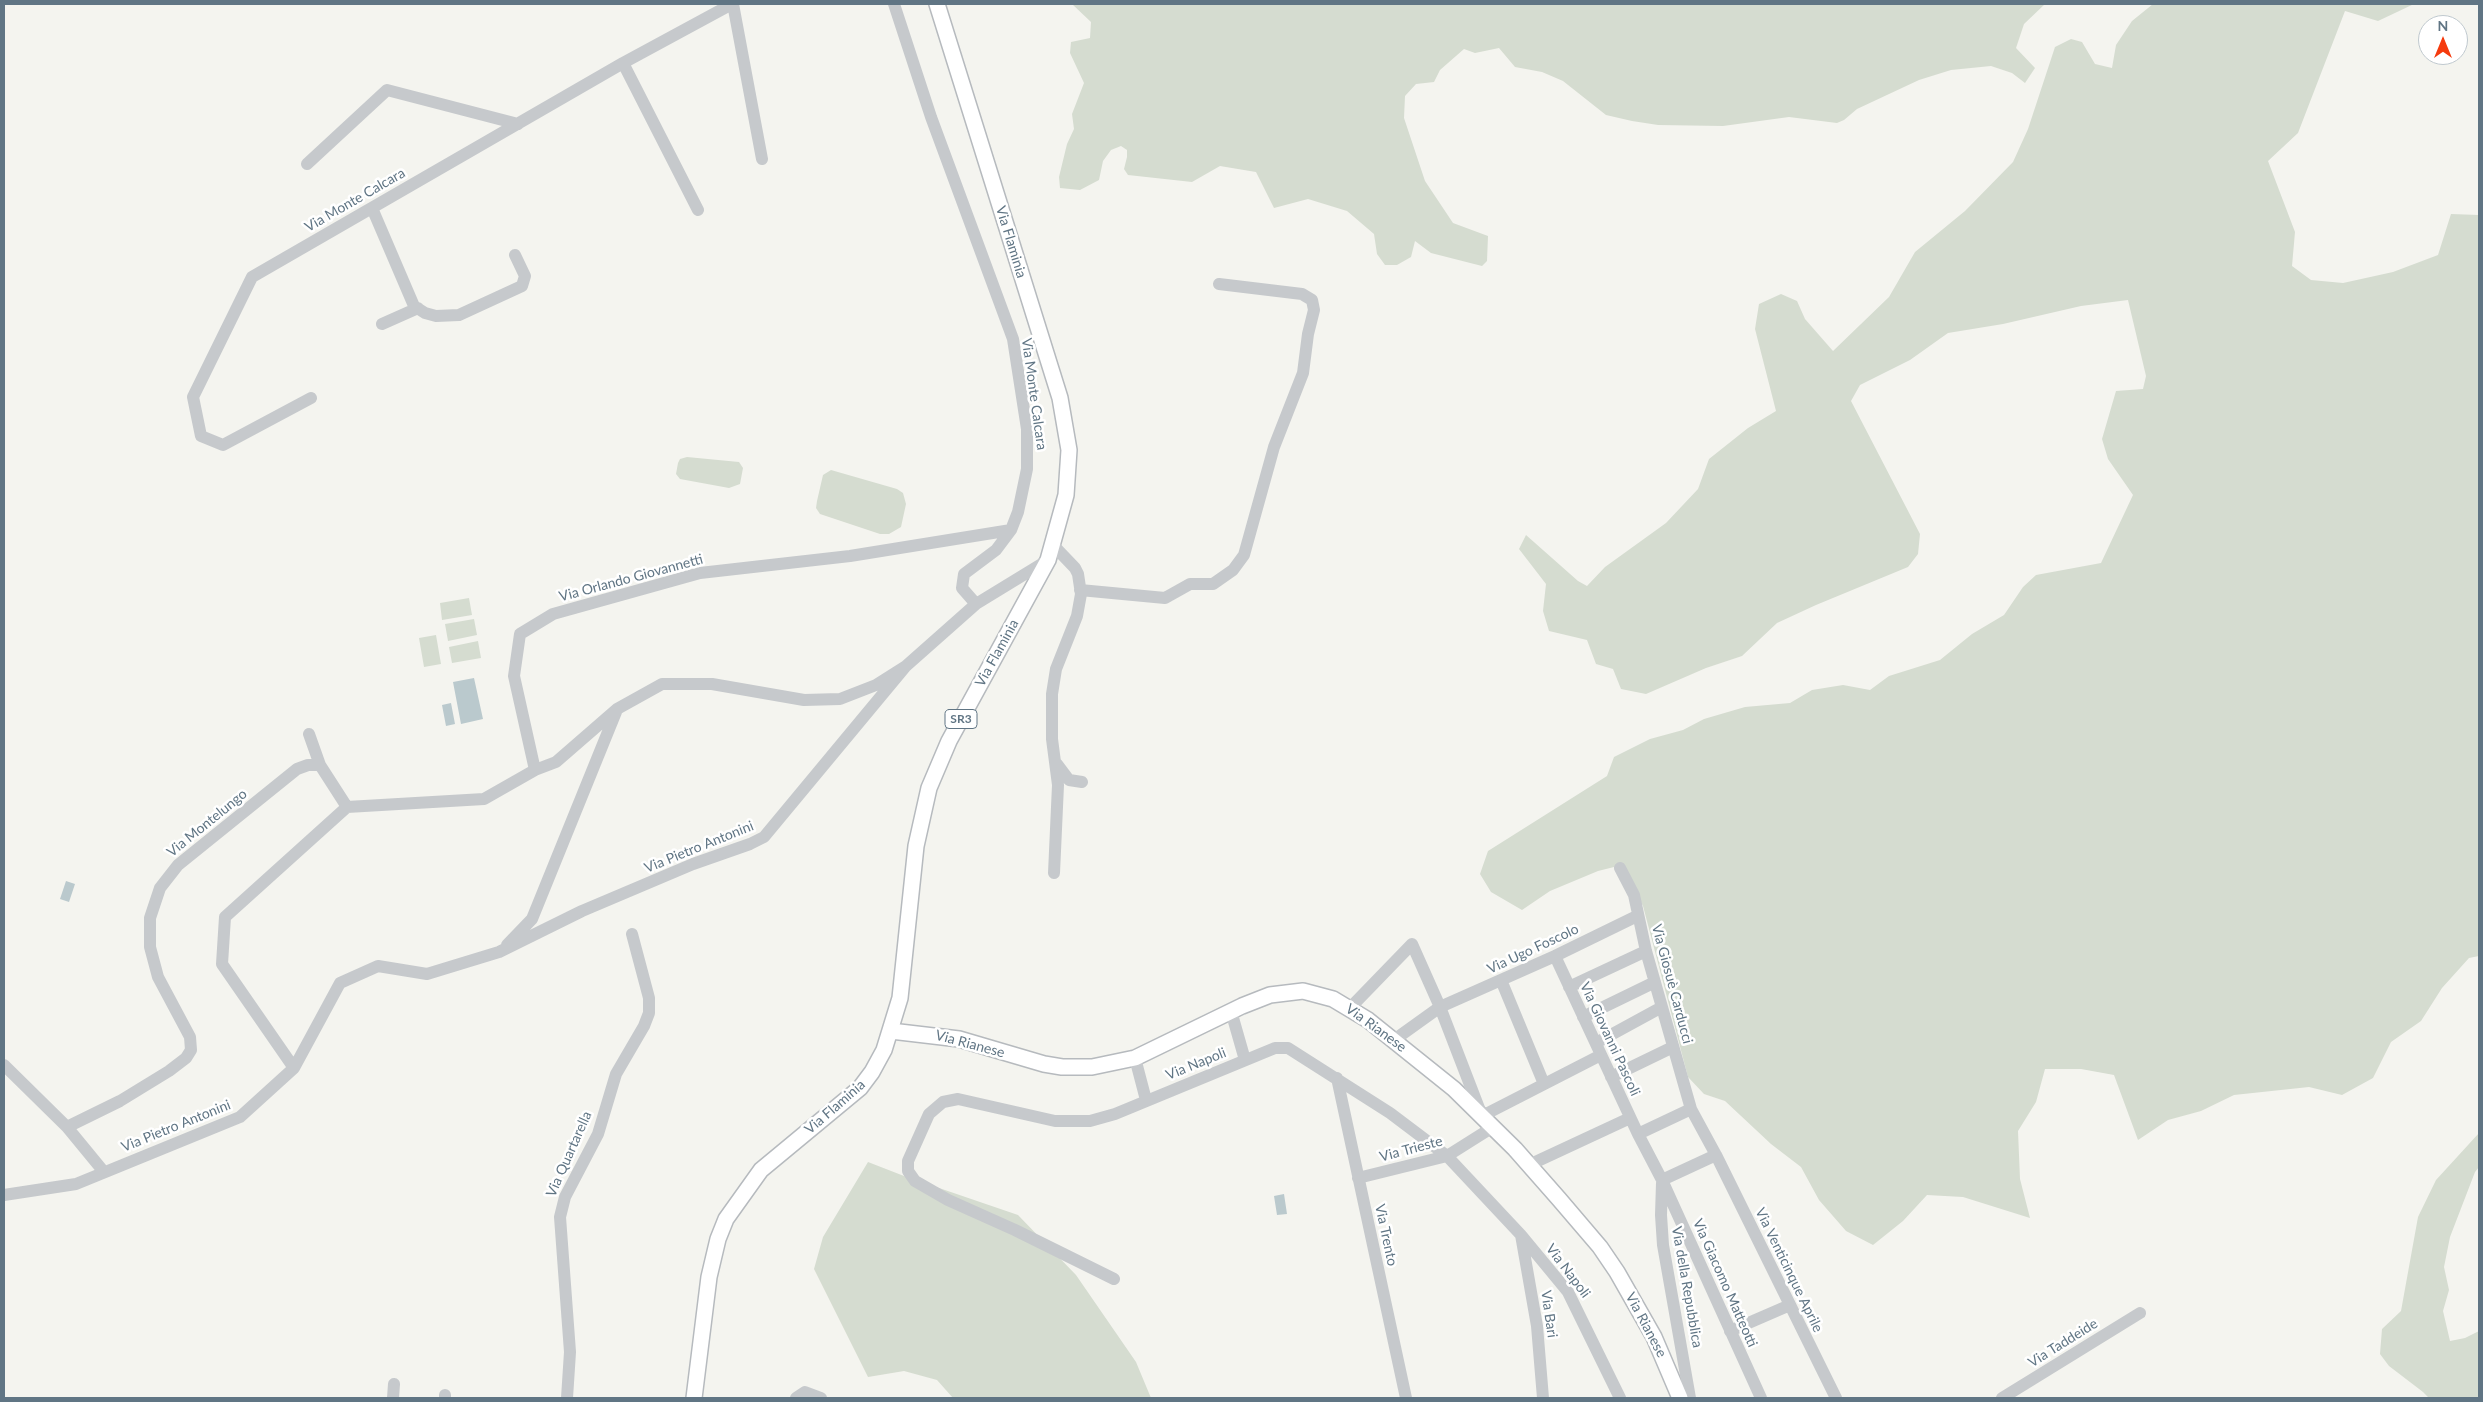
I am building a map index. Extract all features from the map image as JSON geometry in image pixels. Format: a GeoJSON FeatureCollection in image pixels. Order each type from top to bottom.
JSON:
{"type":"FeatureCollection","features":[{"type":"Feature","properties":{"kind":"main road","name":"Via Flaminia"},"geometry":{"type":"LineString","coordinates":[[694,1398],[709,1277],[718,1239],[731,1211],[756,1176],[772,1160],[860,1088],[879,1061],[891,1031],[900,998],[916,846],[933,776],[949,741],[1051,553],[1064,507],[1068,481],[1068,450],[1063,409],[937,4]]}},
{"type":"Feature","properties":{"kind":"main road","name":"Via Rianese"},"geometry":{"type":"LineString","coordinates":[[891,1031],[959,1039],[1024,1059],[1062,1067],[1092,1067],[1135,1058],[1261,998],[1300,991],[1327,996],[1350,1008],[1394,1040],[1482,1116],[1529,1165],[1606,1255],[1654,1337],[1680,1398]]}},
{"type":"Feature","properties":{"kind":"street","name":"Via Monte Calcara"},"geometry":{"type":"LineString","coordinates":[[311,398],[223,445],[201,436],[193,397],[252,277],[623,63],[732,4]]}},
{"type":"Feature","properties":{"kind":"street"},"geometry":{"type":"LineString","coordinates":[[732,4],[762,159]]}},
{"type":"Feature","properties":{"kind":"street","name":"Via Monte Calcara"},"geometry":{"type":"LineString","coordinates":[[894,4],[931,117],[1013,339],[1027,429],[1028,462],[1024,491],[1011,530],[993,554],[968,569],[964,574],[962,588],[976,604]]}},
{"type":"Feature","properties":{"kind":"street"},"geometry":{"type":"LineString","coordinates":[[623,63],[698,210]]}},
{"type":"Feature","properties":{"kind":"street"},"geometry":{"type":"LineString","coordinates":[[307,164],[387,90],[518,124]]}},
{"type":"Feature","properties":{"kind":"street"},"geometry":{"type":"LineString","coordinates":[[372,208],[414,306],[425,313],[436,316],[459,315],[522,286],[524,276],[515,255]]}},
{"type":"Feature","properties":{"kind":"street"},"geometry":{"type":"LineString","coordinates":[[1080,590],[1165,598],[1190,584],[1213,584],[1233,570],[1244,555],[1274,448],[1303,373],[1308,334],[1314,310],[1312,300],[1302,294],[1219,284]]}},
{"type":"Feature","properties":{"kind":"street"},"geometry":{"type":"LineString","coordinates":[[382,324],[418,308]]}},
{"type":"Feature","properties":{"kind":"street","name":"Via Orlando Giovannetti"},"geometry":{"type":"LineString","coordinates":[[535,770],[514,676],[520,634],[553,614],[700,572],[850,556],[1011,530]]}},
{"type":"Feature","properties":{"kind":"street"},"geometry":{"type":"LineString","coordinates":[[976,604],[1051,553],[1075,568],[1080,590],[1077,616],[1053,684],[1051,717],[1058,785],[1054,874]]}},
{"type":"Feature","properties":{"kind":"street","name":"Via Pietro Antonini"},"geometry":{"type":"LineString","coordinates":[[4,1195],[71,1186],[240,1117],[294,1068],[340,983],[378,966],[428,974],[499,952],[582,911],[693,864],[750,844],[764,836],[906,666],[976,604]]}},
{"type":"Feature","properties":{"kind":"street","name":"Via Pietro Antonini"},"geometry":{"type":"LineString","coordinates":[[535,770],[556,762],[617,709],[662,684],[712,684],[812,701],[834,700],[876,685],[906,666]]}},
{"type":"Feature","properties":{"kind":"street","name":"Via Pietro Antonini"},"geometry":{"type":"LineString","coordinates":[[499,952],[532,919],[617,709]]}},
{"type":"Feature","properties":{"kind":"street"},"geometry":{"type":"LineString","coordinates":[[309,734],[320,765],[347,807]]}},
{"type":"Feature","properties":{"kind":"street"},"geometry":{"type":"LineString","coordinates":[[1055,762],[1069,780],[1082,782]]}},
{"type":"Feature","properties":{"kind":"street","name":"Via Montelungo"},"geometry":{"type":"LineString","coordinates":[[66,1126],[120,1101],[158,1078],[178,1065],[191,1050],[190,1037],[161,984],[150,947],[149,928],[152,911],[166,878],[181,862],[297,770],[308,765],[320,765]]}},
{"type":"Feature","properties":{"kind":"street"},"geometry":{"type":"LineString","coordinates":[[294,1068],[222,964],[225,917],[347,807],[484,799],[535,770]]}},
{"type":"Feature","properties":{"kind":"street","name":"Via Giosuè Carducci"},"geometry":{"type":"LineString","coordinates":[[1620,868],[1634,894],[1637,916],[1646,951],[1691,1109],[1716,1155]]}},
{"type":"Feature","properties":{"kind":"street","name":"Via Ugo Foscolo"},"geometry":{"type":"LineString","coordinates":[[1394,1040],[1440,1007],[1555,956],[1637,916]]}},
{"type":"Feature","properties":{"kind":"street","name":"Via Quartarella"},"geometry":{"type":"LineString","coordinates":[[566,1398],[570,1352],[560,1217],[565,1197],[598,1134],[616,1074],[644,1026],[649,1013],[649,998],[632,934]]}},
{"type":"Feature","properties":{"kind":"street"},"geometry":{"type":"LineString","coordinates":[[1350,1008],[1412,944],[1440,1007],[1482,1116],[1544,1084],[1662,1007]]}},
{"type":"Feature","properties":{"kind":"street"},"geometry":{"type":"LineString","coordinates":[[1570,987],[1646,951]]}},
{"type":"Feature","properties":{"kind":"street","name":"Via Giovanni Pascoli"},"geometry":{"type":"LineString","coordinates":[[1555,956],[1630,1118],[1662,1180]]}},
{"type":"Feature","properties":{"kind":"street"},"geometry":{"type":"LineString","coordinates":[[1501,980],[1544,1084]]}},
{"type":"Feature","properties":{"kind":"street"},"geometry":{"type":"LineString","coordinates":[[1583,1017],[1655,982]]}},
{"type":"Feature","properties":{"kind":"street"},"geometry":{"type":"LineString","coordinates":[[1231,1011],[1245,1060]]}},
{"type":"Feature","properties":{"kind":"street","name":"Via Napoli"},"geometry":{"type":"LineString","coordinates":[[1114,1280],[1015,1230],[935,1193],[912,1178],[908,1171],[908,1161],[928,1114],[940,1104],[949,1100],[962,1100],[1066,1123],[1107,1117],[1275,1048],[1285,1047],[1294,1050],[1397,1118],[1447,1156],[1521,1235],[1572,1297],[1620,1398]]}},
{"type":"Feature","properties":{"kind":"street"},"geometry":{"type":"LineString","coordinates":[[1611,1077],[1673,1047]]}},
{"type":"Feature","properties":{"kind":"street"},"geometry":{"type":"LineString","coordinates":[[1135,1058],[1146,1100]]}},
{"type":"Feature","properties":{"kind":"street"},"geometry":{"type":"LineString","coordinates":[[4,1065],[66,1126],[104,1172]]}},
{"type":"Feature","properties":{"kind":"street","name":"Via Trento"},"geometry":{"type":"LineString","coordinates":[[1337,1078],[1406,1398]]}},
{"type":"Feature","properties":{"kind":"street"},"geometry":{"type":"LineString","coordinates":[[1638,1134],[1691,1109]]}},
{"type":"Feature","properties":{"kind":"street"},"geometry":{"type":"LineString","coordinates":[[1529,1165],[1630,1118]]}},
{"type":"Feature","properties":{"kind":"street","name":"Via Trieste"},"geometry":{"type":"LineString","coordinates":[[1358,1178],[1447,1156],[1493,1127]]}},
{"type":"Feature","properties":{"kind":"street"},"geometry":{"type":"LineString","coordinates":[[1662,1180],[1716,1155]]}},
{"type":"Feature","properties":{"kind":"street","name":"Via Venticinque Aprile"},"geometry":{"type":"LineString","coordinates":[[1716,1155],[1836,1398]]}},
{"type":"Feature","properties":{"kind":"street","name":"Via Giacomo Matteotti"},"geometry":{"type":"LineString","coordinates":[[1662,1180],[1761,1398]]}},
{"type":"Feature","properties":{"kind":"street","name":"Via della Repubblica"},"geometry":{"type":"LineString","coordinates":[[1662,1180],[1661,1215],[1663,1245],[1690,1398]]}},
{"type":"Feature","properties":{"kind":"street","name":"Via Bari"},"geometry":{"type":"LineString","coordinates":[[1521,1235],[1537,1326],[1543,1398]]}},
{"type":"Feature","properties":{"kind":"street"},"geometry":{"type":"LineString","coordinates":[[1730,1331],[1790,1306]]}},
{"type":"Feature","properties":{"kind":"street","name":"Via Taddeide"},"geometry":{"type":"LineString","coordinates":[[2002,1398],[2140,1313]]}},
{"type":"Feature","properties":{"kind":"street"},"geometry":{"type":"LineString","coordinates":[[393,1398],[394,1384]]}},
{"type":"Feature","properties":{"kind":"street"},"geometry":{"type":"LineString","coordinates":[[801,1395],[822,1398]]}},
{"type":"Feature","properties":{"kind":"shaded area"},"geometry":{"type":"Polygon","coordinates":[[[1072,4],[2045,4],[2024,24],[2016,48],[2035,68],[2025,83],[2012,73],[1991,66],[1951,70],[1919,80],[1857,109],[1844,120],[1837,123],[1789,117],[1723,126],[1658,125],[1632,121],[1606,115],[1563,81],[1542,72],[1515,67],[1499,48],[1475,53],[1464,49],[1440,70],[1434,82],[1416,84],[1405,96],[1404,118],[1425,181],[1453,223],[1488,236],[1487,261],[1482,266],[1431,253],[1415,241],[1411,257],[1397,265],[1385,265],[1377,254],[1374,234],[1347,211],[1308,199],[1274,208],[1256,172],[1220,166],[1192,182],[1128,175],[1124,169],[1127,150],[1121,146],[1111,150],[1103,161],[1099,180],[1080,190],[1060,188],[1059,177],[1067,144],[1074,129],[1072,114],[1084,83],[1070,53],[1071,42],[1090,38],[1091,22],[1072,4]]]}},
{"type":"Feature","properties":{"kind":"shaded area"},"geometry":{"type":"Polygon","coordinates":[[[2153,4],[2414,4],[2378,21],[2345,11],[2298,133],[2268,161],[2295,232],[2292,266],[2311,280],[2343,283],[2393,272],[2438,255],[2451,214],[2479,215],[2479,956],[2469,958],[2442,988],[2421,1021],[2391,1042],[2373,1078],[2342,1095],[2309,1087],[2234,1095],[2201,1111],[2168,1120],[2138,1140],[2114,1075],[2081,1069],[2045,1069],[2036,1102],[2018,1131],[2020,1179],[2030,1218],[1963,1197],[1927,1195],[1903,1221],[1873,1245],[1846,1231],[1819,1200],[1801,1167],[1771,1144],[1725,1101],[1704,1094],[1688,1077],[1643,906],[1622,865],[1598,871],[1550,891],[1522,910],[1491,892],[1480,874],[1488,851],[1607,776],[1614,757],[1650,739],[1683,730],[1704,719],[1745,707],[1790,703],[1812,690],[1843,685],[1870,690],[1889,676],[1940,660],[1972,634],[2004,615],[2023,587],[2036,575],[2101,563],[2133,495],[2108,459],[2102,439],[2116,391],[2143,389],[2146,376],[2128,300],[2081,306],[2003,324],[1948,333],[1910,360],[1860,385],[1851,401],[1920,534],[1918,554],[1908,567],[1777,623],[1742,656],[1706,668],[1646,694],[1621,689],[1613,669],[1596,664],[1587,640],[1549,631],[1543,611],[1546,584],[1519,549],[1526,535],[1578,581],[1587,586],[1605,567],[1666,523],[1698,489],[1709,459],[1748,428],[1776,411],[1755,329],[1759,304],[1781,294],[1797,301],[1805,319],[1833,351],[1889,297],[1915,252],[1965,211],[2013,162],[2028,129],[2055,47],[2071,39],[2082,42],[2095,64],[2112,68],[2116,45],[2132,21],[2153,4]]]}},
{"type":"Feature","properties":{"kind":"shaded area"},"geometry":{"type":"Polygon","coordinates":[[[687,457],[739,462],[743,468],[740,484],[729,488],[680,479],[676,474],[678,463],[680,459],[687,457]]]}},
{"type":"Feature","properties":{"kind":"shaded area"},"geometry":{"type":"Polygon","coordinates":[[[831,470],[897,489],[903,493],[906,504],[901,527],[889,534],[880,534],[820,514],[816,508],[823,475],[831,470]]]}},
{"type":"Feature","properties":{"kind":"shaded area"},"geometry":{"type":"Polygon","coordinates":[[[469,598],[472,615],[442,620],[440,603],[469,598]]]}},
{"type":"Feature","properties":{"kind":"shaded area"},"geometry":{"type":"Polygon","coordinates":[[[474,619],[477,635],[448,641],[445,624],[474,619]]]}},
{"type":"Feature","properties":{"kind":"shaded area"},"geometry":{"type":"Polygon","coordinates":[[[436,635],[441,664],[424,667],[419,638],[436,635]]]}},
{"type":"Feature","properties":{"kind":"shaded area"},"geometry":{"type":"Polygon","coordinates":[[[478,641],[481,658],[452,663],[449,647],[478,641]]]}},
{"type":"Feature","properties":{"kind":"shaded area"},"geometry":{"type":"Polygon","coordinates":[[[474,678],[483,719],[461,724],[453,682],[474,678]]]}},
{"type":"Feature","properties":{"kind":"shaded area"},"geometry":{"type":"Polygon","coordinates":[[[451,703],[455,724],[446,726],[442,705],[451,703]]]}},
{"type":"Feature","properties":{"kind":"shaded area"},"geometry":{"type":"Polygon","coordinates":[[[66,881],[75,884],[69,902],[60,899],[66,881]]]}},
{"type":"Feature","properties":{"kind":"shaded area"},"geometry":{"type":"Polygon","coordinates":[[[2479,1133],[2479,1167],[2475,1172],[2450,1237],[2444,1267],[2449,1290],[2443,1311],[2450,1341],[2465,1338],[2479,1331],[2479,1398],[2429,1398],[2389,1366],[2380,1354],[2382,1329],[2401,1311],[2418,1217],[2436,1180],[2479,1133]]]}},
{"type":"Feature","properties":{"kind":"shaded area"},"geometry":{"type":"Polygon","coordinates":[[[868,1162],[1018,1215],[1076,1275],[1136,1362],[1151,1398],[953,1398],[937,1380],[904,1371],[868,1377],[814,1269],[823,1237],[868,1162]]]}},
{"type":"Feature","properties":{"kind":"shaded area"},"geometry":{"type":"Polygon","coordinates":[[[1284,1194],[1287,1214],[1277,1215],[1274,1196],[1284,1194]]]}}]}
